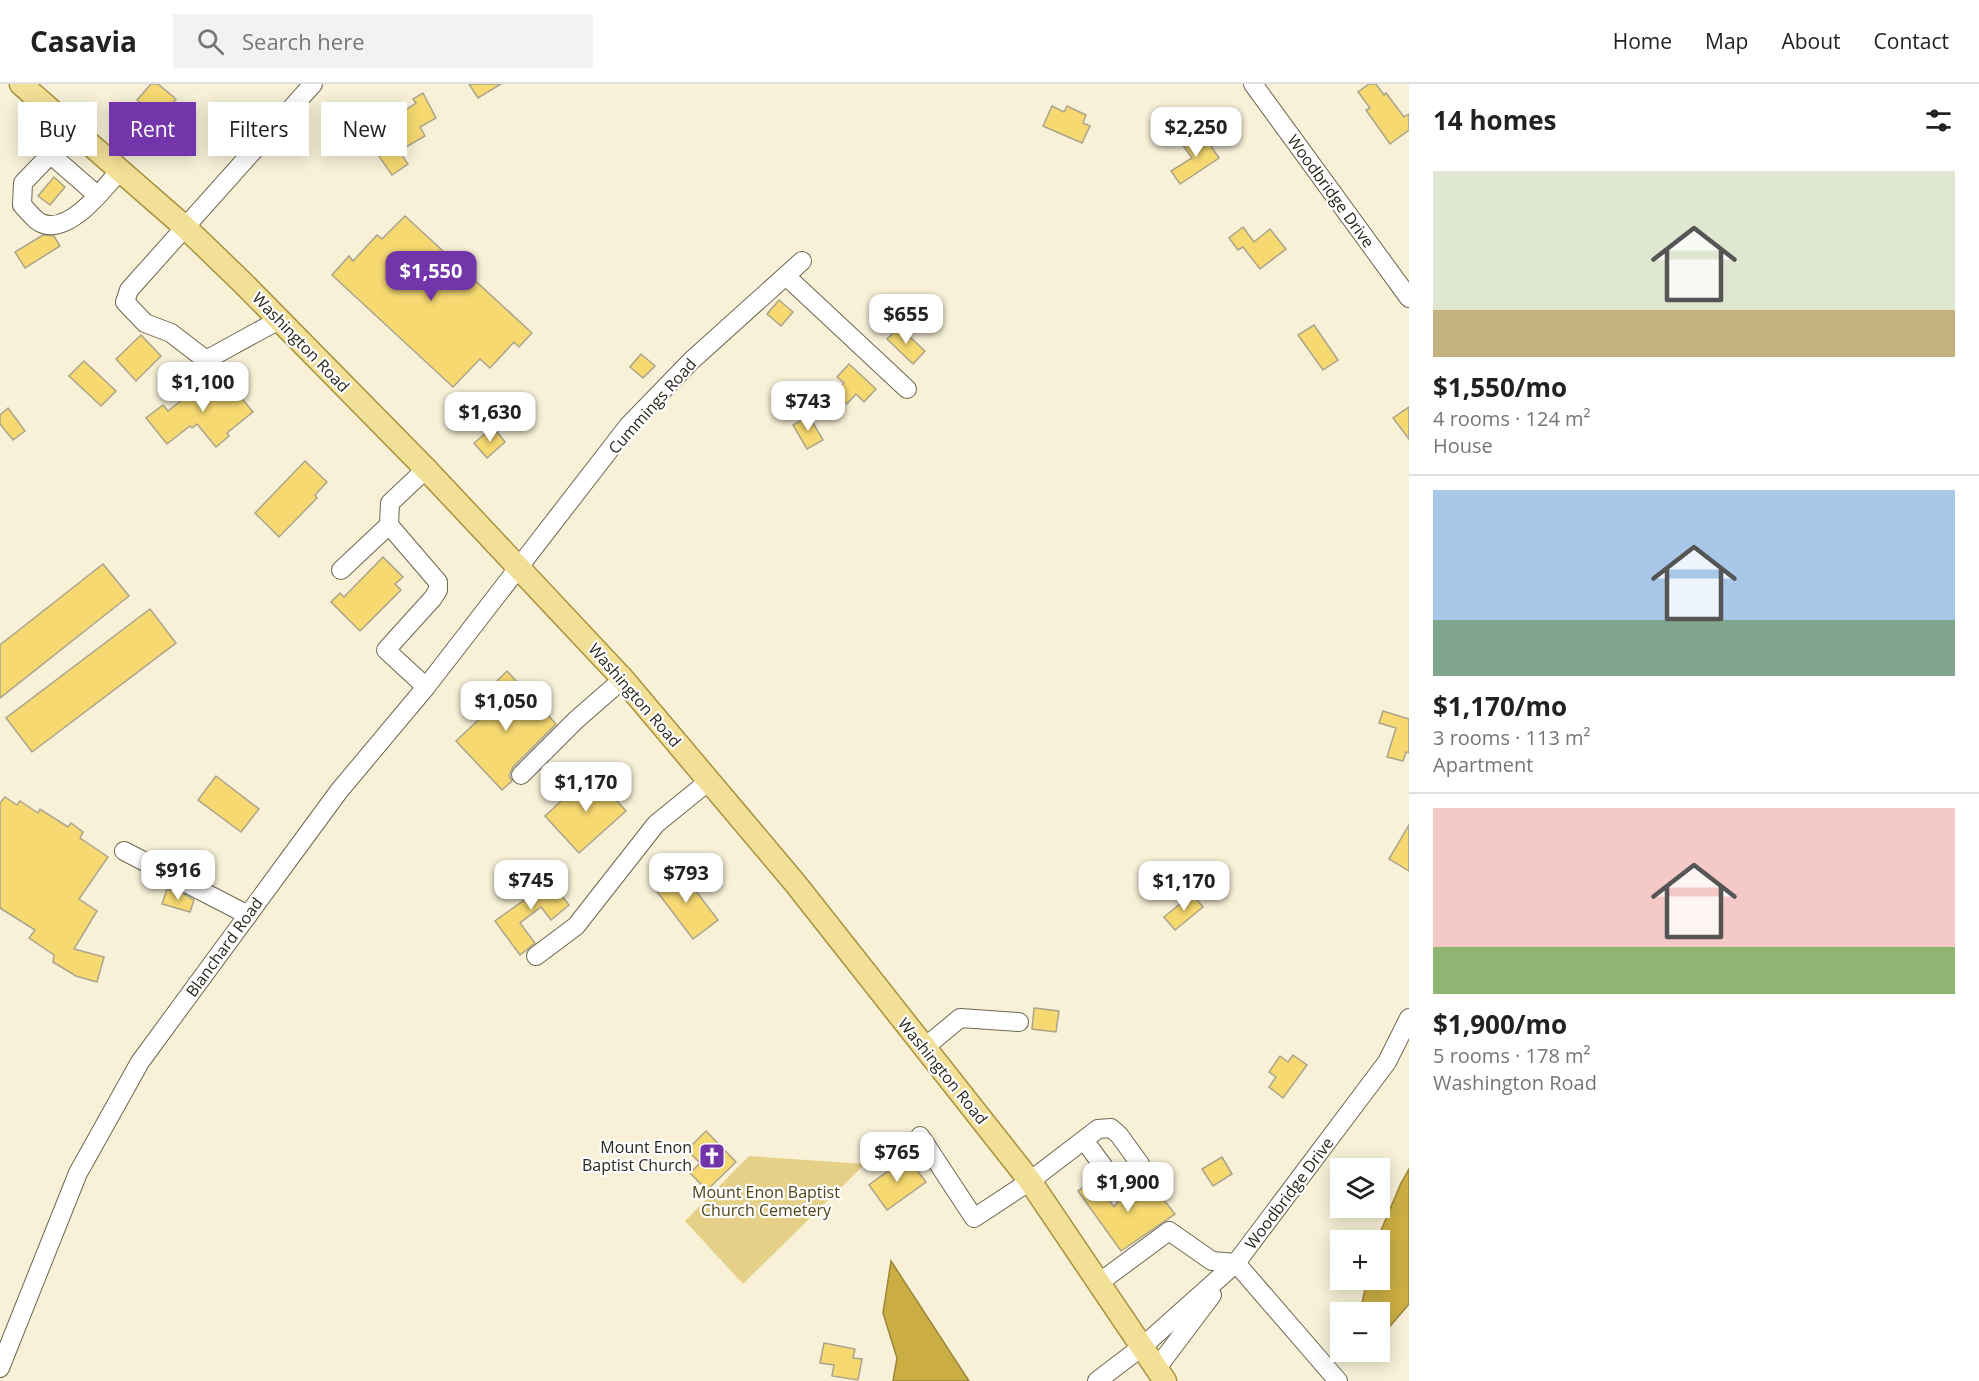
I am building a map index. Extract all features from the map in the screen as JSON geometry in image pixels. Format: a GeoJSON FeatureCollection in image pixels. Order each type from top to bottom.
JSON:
{"type":"FeatureCollection","features":[{"type":"Feature","properties":{"kind":"main road","name":"Washington Road"},"geometry":{"type":"LineString","coordinates":[[21,84],[42,102]]}},
{"type":"Feature","properties":{"kind":"main road","name":"Washington Road"},"geometry":{"type":"LineString","coordinates":[[97,150],[186,228],[279,320],[426,469],[623,679],[795,883],[1030,1181],[1161,1374]]}},
{"type":"Feature","properties":{"kind":"street"},"geometry":{"type":"LineString","coordinates":[[279,320],[206,360],[171,333],[145,323],[125,302],[129,290],[313,84]]}},
{"type":"Feature","properties":{"kind":"street","name":"Woodbridge Drive"},"geometry":{"type":"LineString","coordinates":[[1253,84],[1409,298]]}},
{"type":"Feature","properties":{"kind":"street"},"geometry":{"type":"LineString","coordinates":[[48,156],[22,183],[22,205],[39,222],[56,226],[72,220],[120,170]]}},
{"type":"Feature","properties":{"kind":"street"},"geometry":{"type":"LineString","coordinates":[[52,156],[97,195]]}},
{"type":"Feature","properties":{"kind":"street","name":"Cummings Road"},"geometry":{"type":"LineString","coordinates":[[520,568],[628,426],[691,361],[802,261]]}},
{"type":"Feature","properties":{"kind":"street"},"geometry":{"type":"LineString","coordinates":[[786,276],[907,389]]}},
{"type":"Feature","properties":{"kind":"street"},"geometry":{"type":"LineString","coordinates":[[341,570],[388,525],[390,503],[426,469]]}},
{"type":"Feature","properties":{"kind":"street"},"geometry":{"type":"LineString","coordinates":[[388,525],[438,582],[438,590],[433,598],[386,650],[426,687]]}},
{"type":"Feature","properties":{"kind":"street","name":"Blanchard Road"},"geometry":{"type":"LineString","coordinates":[[0,1368],[4,1348],[78,1173],[140,1062],[339,791],[426,687],[520,568]]}},
{"type":"Feature","properties":{"kind":"street"},"geometry":{"type":"LineString","coordinates":[[521,775],[576,720],[623,679]]}},
{"type":"Feature","properties":{"kind":"street"},"geometry":{"type":"LineString","coordinates":[[536,956],[576,926],[656,824],[709,781]]}},
{"type":"Feature","properties":{"kind":"street"},"geometry":{"type":"LineString","coordinates":[[124,850],[248,915]]}},
{"type":"Feature","properties":{"kind":"street"},"geometry":{"type":"LineString","coordinates":[[924,1048],[960,1018],[1019,1022]]}},
{"type":"Feature","properties":{"kind":"street","name":"Woodbridge Drive"},"geometry":{"type":"LineString","coordinates":[[1097,1381],[1143,1346],[1236,1263],[1387,1062],[1409,1018]]}},
{"type":"Feature","properties":{"kind":"street"},"geometry":{"type":"LineString","coordinates":[[920,1136],[974,1218],[1030,1181],[1084,1140]]}},
{"type":"Feature","properties":{"kind":"street"},"geometry":{"type":"LineString","coordinates":[[1100,1282],[1169,1231],[1212,1261],[1236,1263],[1338,1381]]}},
{"type":"Feature","properties":{"kind":"street"},"geometry":{"type":"LineString","coordinates":[[1161,1374],[1236,1263]]}},
{"type":"Feature","properties":{"kind":"green space","name":"Mount Enon Baptist Church Cemetery"},"geometry":{"type":"Polygon","coordinates":[[[749,1156],[865,1164],[743,1284],[685,1221],[749,1156]]]}},
{"type":"Feature","properties":{"kind":"shaded area"},"geometry":{"type":"Polygon","coordinates":[[[1409,1169],[1409,1304],[1390,1326],[1390,1302],[1362,1302],[1365,1290],[1390,1290],[1390,1230],[1381,1230],[1386,1218],[1390,1218],[1390,1209],[1409,1169]]]}},
{"type":"Feature","properties":{"kind":"shaded area"},"geometry":{"type":"Polygon","coordinates":[[[891,1261],[969,1381],[893,1381],[897,1358],[883,1313],[891,1261]]]}},
{"type":"Feature","properties":{"kind":"building"},"geometry":{"type":"Polygon","coordinates":[[[151,84],[158,84],[176,99],[174,102],[139,102],[137,100],[151,84]]]}},
{"type":"Feature","properties":{"kind":"building"},"geometry":{"type":"Polygon","coordinates":[[[469,84],[501,84],[478,98],[469,84]]]}},
{"type":"Feature","properties":{"kind":"building"},"geometry":{"type":"Polygon","coordinates":[[[1369,84],[1376,84],[1384,95],[1386,93],[1404,117],[1409,114],[1409,130],[1390,144],[1366,110],[1370,108],[1358,92],[1369,84]]]}},
{"type":"Feature","properties":{"kind":"building"},"geometry":{"type":"Polygon","coordinates":[[[423,93],[436,118],[420,127],[425,136],[407,146],[407,109],[416,103],[413,99],[423,93]]]}},
{"type":"Feature","properties":{"kind":"building"},"geometry":{"type":"Polygon","coordinates":[[[1052,106],[1064,112],[1067,106],[1086,115],[1083,123],[1090,126],[1082,143],[1043,126],[1052,106]]]}},
{"type":"Feature","properties":{"kind":"building"},"geometry":{"type":"Polygon","coordinates":[[[1201,131],[1219,158],[1180,184],[1171,171],[1192,158],[1182,144],[1201,131]]]}},
{"type":"Feature","properties":{"kind":"building"},"geometry":{"type":"Polygon","coordinates":[[[379,156],[402,156],[408,164],[392,175],[379,156]]]}},
{"type":"Feature","properties":{"kind":"building"},"geometry":{"type":"Polygon","coordinates":[[[54,177],[65,187],[50,205],[38,196],[54,177]]]}},
{"type":"Feature","properties":{"kind":"building"},"geometry":{"type":"Polygon","coordinates":[[[405,216],[532,333],[519,347],[514,342],[490,368],[480,359],[453,387],[332,275],[349,256],[353,261],[377,235],[382,239],[405,216]]]}},
{"type":"Feature","properties":{"kind":"building"},"geometry":{"type":"Polygon","coordinates":[[[1243,227],[1254,242],[1270,229],[1286,249],[1260,269],[1243,247],[1238,250],[1229,238],[1243,227]]]}},
{"type":"Feature","properties":{"kind":"building"},"geometry":{"type":"Polygon","coordinates":[[[43,235],[54,236],[60,246],[25,268],[15,252],[43,235]]]}},
{"type":"Feature","properties":{"kind":"building"},"geometry":{"type":"Polygon","coordinates":[[[779,300],[793,312],[781,326],[767,314],[779,300]]]}},
{"type":"Feature","properties":{"kind":"building"},"geometry":{"type":"Polygon","coordinates":[[[1314,325],[1338,360],[1323,370],[1298,335],[1314,325]]]}},
{"type":"Feature","properties":{"kind":"building"},"geometry":{"type":"Polygon","coordinates":[[[899,327],[925,351],[913,364],[887,339],[899,327]]]}},
{"type":"Feature","properties":{"kind":"building"},"geometry":{"type":"Polygon","coordinates":[[[141,335],[161,356],[136,381],[116,359],[141,335]]]}},
{"type":"Feature","properties":{"kind":"building"},"geometry":{"type":"Polygon","coordinates":[[[641,354],[655,366],[643,378],[630,367],[641,354]]]}},
{"type":"Feature","properties":{"kind":"building"},"geometry":{"type":"Polygon","coordinates":[[[84,361],[116,391],[101,406],[69,376],[84,361]]]}},
{"type":"Feature","properties":{"kind":"building"},"geometry":{"type":"Polygon","coordinates":[[[849,364],[876,389],[864,402],[856,394],[847,404],[835,393],[844,383],[837,377],[849,364]]]}},
{"type":"Feature","properties":{"kind":"building"},"geometry":{"type":"Polygon","coordinates":[[[225,378],[253,412],[227,433],[229,436],[216,447],[197,424],[192,428],[190,426],[167,444],[146,418],[163,405],[168,411],[204,382],[210,390],[225,378]]]}},
{"type":"Feature","properties":{"kind":"building"},"geometry":{"type":"Polygon","coordinates":[[[1409,407],[1409,439],[1393,418],[1409,407]]]}},
{"type":"Feature","properties":{"kind":"building"},"geometry":{"type":"Polygon","coordinates":[[[8,408],[25,431],[13,440],[0,424],[0,415],[8,408]]]}},
{"type":"Feature","properties":{"kind":"building"},"geometry":{"type":"Polygon","coordinates":[[[809,416],[823,440],[807,449],[793,425],[809,416]]]}},
{"type":"Feature","properties":{"kind":"building"},"geometry":{"type":"Polygon","coordinates":[[[493,427],[505,442],[487,458],[474,443],[493,427]]]}},
{"type":"Feature","properties":{"kind":"building"},"geometry":{"type":"Polygon","coordinates":[[[305,461],[327,482],[315,495],[317,498],[279,537],[255,513],[305,461]]]}},
{"type":"Feature","properties":{"kind":"building"},"geometry":{"type":"Polygon","coordinates":[[[383,557],[403,577],[395,584],[401,590],[360,631],[331,602],[340,593],[344,597],[383,557]]]}},
{"type":"Feature","properties":{"kind":"building"},"geometry":{"type":"Polygon","coordinates":[[[103,564],[129,596],[0,698],[0,645],[103,564]]]}},
{"type":"Feature","properties":{"kind":"building"},"geometry":{"type":"Polygon","coordinates":[[[150,609],[176,643],[32,752],[6,718],[150,609]]]}},
{"type":"Feature","properties":{"kind":"building"},"geometry":{"type":"Polygon","coordinates":[[[507,671],[556,724],[513,767],[509,776],[512,781],[502,790],[456,741],[505,695],[494,684],[507,671]]]}},
{"type":"Feature","properties":{"kind":"building"},"geometry":{"type":"Polygon","coordinates":[[[1383,711],[1409,719],[1409,753],[1406,752],[1403,761],[1387,757],[1396,728],[1379,723],[1383,711]]]}},
{"type":"Feature","properties":{"kind":"building"},"geometry":{"type":"Polygon","coordinates":[[[216,776],[259,809],[241,832],[198,800],[216,776]]]}},
{"type":"Feature","properties":{"kind":"building"},"geometry":{"type":"Polygon","coordinates":[[[588,776],[598,786],[603,782],[618,798],[616,800],[626,811],[579,853],[545,816],[588,776]]]}},
{"type":"Feature","properties":{"kind":"building"},"geometry":{"type":"Polygon","coordinates":[[[5,797],[17,805],[20,801],[38,813],[40,809],[68,827],[71,823],[83,832],[80,838],[108,857],[79,899],[97,911],[74,949],[104,957],[97,982],[76,976],[53,962],[54,955],[29,938],[35,930],[0,908],[0,803],[5,797]]]}},
{"type":"Feature","properties":{"kind":"building"},"geometry":{"type":"Polygon","coordinates":[[[1409,825],[1409,871],[1389,859],[1409,825]]]}},
{"type":"Feature","properties":{"kind":"building"},"geometry":{"type":"Polygon","coordinates":[[[541,870],[569,905],[551,920],[541,907],[520,923],[535,943],[520,955],[495,921],[531,895],[523,884],[541,870]]]}},
{"type":"Feature","properties":{"kind":"building"},"geometry":{"type":"Polygon","coordinates":[[[680,870],[718,920],[693,939],[655,889],[680,870]]]}},
{"type":"Feature","properties":{"kind":"building"},"geometry":{"type":"Polygon","coordinates":[[[167,889],[182,893],[194,900],[190,912],[162,904],[167,889]]]}},
{"type":"Feature","properties":{"kind":"building"},"geometry":{"type":"Polygon","coordinates":[[[1192,894],[1203,907],[1175,930],[1164,917],[1192,894]]]}},
{"type":"Feature","properties":{"kind":"building"},"geometry":{"type":"Polygon","coordinates":[[[1034,1008],[1059,1011],[1056,1032],[1032,1029],[1034,1008]]]}},
{"type":"Feature","properties":{"kind":"building"},"geometry":{"type":"Polygon","coordinates":[[[1293,1055],[1307,1065],[1283,1098],[1269,1087],[1276,1077],[1269,1072],[1280,1056],[1288,1062],[1293,1055]]]}},
{"type":"Feature","properties":{"kind":"building","name":"Mount Enon Baptist Church"},"geometry":{"type":"Polygon","coordinates":[[[706,1131],[736,1162],[707,1190],[690,1173],[700,1163],[687,1150],[706,1131]]]}},
{"type":"Feature","properties":{"kind":"building"},"geometry":{"type":"Polygon","coordinates":[[[907,1157],[926,1182],[887,1210],[869,1185],[907,1157]]]}},
{"type":"Feature","properties":{"kind":"building"},"geometry":{"type":"Polygon","coordinates":[[[1222,1157],[1232,1174],[1213,1186],[1202,1169],[1222,1157]]]}},
{"type":"Feature","properties":{"kind":"building"},"geometry":{"type":"Polygon","coordinates":[[[1094,1180],[1114,1207],[1119,1200],[1127,1198],[1148,1180],[1175,1214],[1121,1251],[1078,1191],[1094,1180]]]}},
{"type":"Feature","properties":{"kind":"building"},"geometry":{"type":"Polygon","coordinates":[[[824,1343],[855,1349],[853,1358],[862,1359],[858,1380],[832,1376],[834,1365],[820,1363],[824,1343]]]}},
{"type":"Feature","properties":{"kind":"place","name":"Mount Enon Baptist Church"},"geometry":{"type":"Point","coordinates":[712,1156]}}]}
